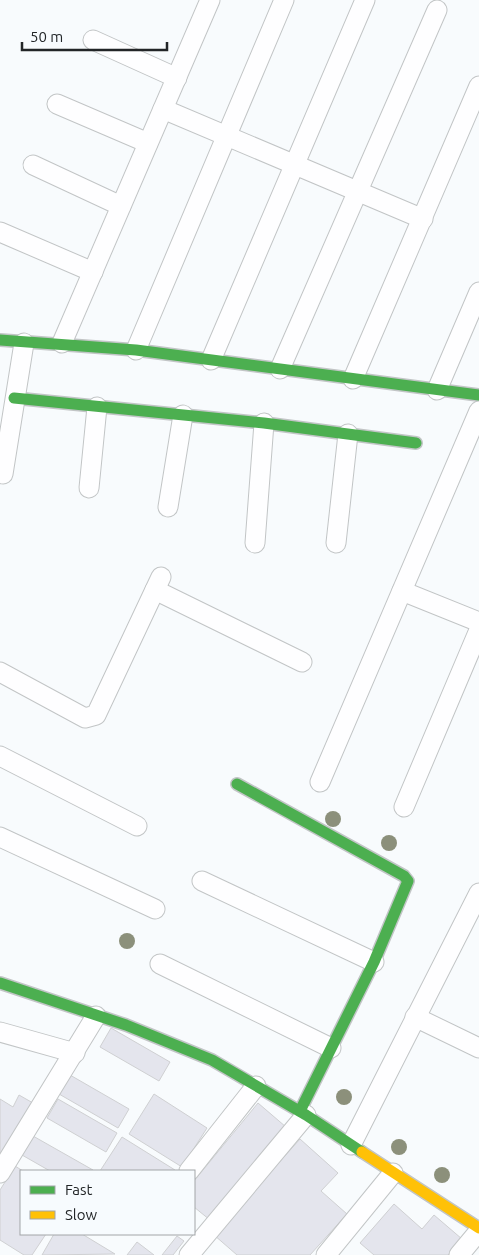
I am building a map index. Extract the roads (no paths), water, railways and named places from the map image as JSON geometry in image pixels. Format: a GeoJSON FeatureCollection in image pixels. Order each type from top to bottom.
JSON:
{"type":"FeatureCollection","features":[{"type":"Feature","properties":{"kind":"street"},"geometry":{"type":"LineString","coordinates":[[62,343],[210,0]]}},
{"type":"Feature","properties":{"kind":"street"},"geometry":{"type":"LineString","coordinates":[[136,350],[284,0]]}},
{"type":"Feature","properties":{"kind":"street"},"geometry":{"type":"LineString","coordinates":[[211,360],[365,0]]}},
{"type":"Feature","properties":{"kind":"street"},"geometry":{"type":"LineString","coordinates":[[280,369],[437,10]]}},
{"type":"Feature","properties":{"kind":"street"},"geometry":{"type":"LineString","coordinates":[[93,40],[177,78]]}},
{"type":"Feature","properties":{"kind":"street"},"geometry":{"type":"LineString","coordinates":[[353,379],[479,86]]}},
{"type":"Feature","properties":{"kind":"street"},"geometry":{"type":"LineString","coordinates":[[57,104],[148,144]]}},
{"type":"Feature","properties":{"kind":"street"},"geometry":{"type":"LineString","coordinates":[[163,109],[357,193],[423,219]]}},
{"type":"Feature","properties":{"kind":"street"},"geometry":{"type":"LineString","coordinates":[[32,165],[121,206]]}},
{"type":"Feature","properties":{"kind":"street"},"geometry":{"type":"LineString","coordinates":[[0,232],[93,272]]}},
{"type":"Feature","properties":{"kind":"street"},"geometry":{"type":"LineString","coordinates":[[437,390],[479,292]]}},
{"type":"Feature","properties":{"kind":"street"},"geometry":{"type":"LineString","coordinates":[[0,340],[24,343],[62,343],[136,350],[479,395]]}},
{"type":"Feature","properties":{"kind":"street"},"geometry":{"type":"LineString","coordinates":[[3,474],[24,343]]}},
{"type":"Feature","properties":{"kind":"street"},"geometry":{"type":"LineString","coordinates":[[14,398],[264,424],[416,443]]}},
{"type":"Feature","properties":{"kind":"street"},"geometry":{"type":"LineString","coordinates":[[89,488],[97,407]]}},
{"type":"Feature","properties":{"kind":"street"},"geometry":{"type":"LineString","coordinates":[[320,782],[479,411]]}},
{"type":"Feature","properties":{"kind":"street"},"geometry":{"type":"LineString","coordinates":[[168,507],[183,415]]}},
{"type":"Feature","properties":{"kind":"street"},"geometry":{"type":"LineString","coordinates":[[255,543],[264,424]]}},
{"type":"Feature","properties":{"kind":"street"},"geometry":{"type":"LineString","coordinates":[[336,543],[348,434]]}},
{"type":"Feature","properties":{"kind":"street"},"geometry":{"type":"LineString","coordinates":[[0,672],[86,718],[96,715],[158,584],[302,662]]}},
{"type":"Feature","properties":{"kind":"street"},"geometry":{"type":"LineString","coordinates":[[402,591],[478,620],[404,807]]}},
{"type":"Feature","properties":{"kind":"street"},"geometry":{"type":"LineString","coordinates":[[0,756],[137,826]]}},
{"type":"Feature","properties":{"kind":"street"},"geometry":{"type":"LineString","coordinates":[[189,1255],[303,1113],[331,1048],[374,962],[408,881],[404,876],[237,784]]}},
{"type":"Feature","properties":{"kind":"street"},"geometry":{"type":"LineString","coordinates":[[0,837],[155,909]]}},
{"type":"Feature","properties":{"kind":"street"},"geometry":{"type":"LineString","coordinates":[[202,881],[374,962]]}},
{"type":"Feature","properties":{"kind":"street"},"geometry":{"type":"LineString","coordinates":[[351,1145],[415,1017],[473,921],[479,893]]}},
{"type":"Feature","properties":{"kind":"street"},"geometry":{"type":"LineString","coordinates":[[160,964],[331,1048]]}},
{"type":"Feature","properties":{"kind":"street"},"geometry":{"type":"LineString","coordinates":[[0,984],[126,1025],[212,1060],[303,1113],[479,1230],[459,1255]]}},
{"type":"Feature","properties":{"kind":"street"},"geometry":{"type":"LineString","coordinates":[[0,1173],[96,1016]]}},
{"type":"Feature","properties":{"kind":"street"},"geometry":{"type":"LineString","coordinates":[[415,1017],[479,1048]]}},
{"type":"Feature","properties":{"kind":"street"},"geometry":{"type":"LineString","coordinates":[[0,1032],[75,1053]]}},
{"type":"Feature","properties":{"kind":"street"},"geometry":{"type":"LineString","coordinates":[[190,1170],[256,1086]]}},
{"type":"Feature","properties":{"kind":"street"},"geometry":{"type":"LineString","coordinates":[[326,1255],[393,1173]]}}]}
